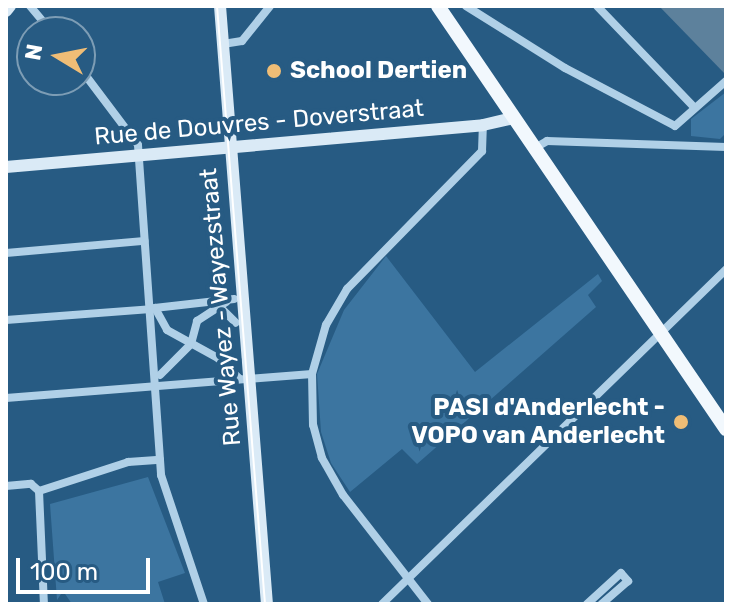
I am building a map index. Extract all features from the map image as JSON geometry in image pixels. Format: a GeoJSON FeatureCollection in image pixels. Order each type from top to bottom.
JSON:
{"type":"FeatureCollection","features":[{"type":"Feature","properties":{"kind":"main road"},"geometry":{"type":"LineString","coordinates":[[438,6],[726,429]]}},
{"type":"Feature","properties":{"kind":"street","name":"Rue Wayez - Wayezstraat"},"geometry":{"type":"LineString","coordinates":[[220,6],[244,379],[267,604]]}},
{"type":"Feature","properties":{"kind":"street"},"geometry":{"type":"LineString","coordinates":[[223,44],[242,41],[270,6]]}},
{"type":"Feature","properties":{"kind":"street"},"geometry":{"type":"LineString","coordinates":[[466,6],[565,68],[675,126]]}},
{"type":"Feature","properties":{"kind":"street"},"geometry":{"type":"LineString","coordinates":[[597,6],[694,107]]}},
{"type":"Feature","properties":{"kind":"street"},"geometry":{"type":"LineString","coordinates":[[675,126],[726,81]]}},
{"type":"Feature","properties":{"kind":"street"},"geometry":{"type":"LineString","coordinates":[[96,88],[135,138],[139,156],[160,460],[165,491],[204,604]]}},
{"type":"Feature","properties":{"kind":"street","name":"Rue de Douvres - Doverstraat"},"geometry":{"type":"LineString","coordinates":[[6,167],[483,125],[514,118]]}},
{"type":"Feature","properties":{"kind":"street"},"geometry":{"type":"LineString","coordinates":[[428,604],[343,495],[322,458],[313,425],[312,374],[326,325],[347,289],[482,151],[483,125]]}},
{"type":"Feature","properties":{"kind":"street"},"geometry":{"type":"LineString","coordinates":[[675,126],[679,145]]}},
{"type":"Feature","properties":{"kind":"street"},"geometry":{"type":"LineString","coordinates":[[535,148],[547,141],[726,147]]}},
{"type":"Feature","properties":{"kind":"street"},"geometry":{"type":"LineString","coordinates":[[6,253],[144,241]]}},
{"type":"Feature","properties":{"kind":"street"},"geometry":{"type":"LineString","coordinates":[[382,604],[405,578],[726,269]]}},
{"type":"Feature","properties":{"kind":"street"},"geometry":{"type":"LineString","coordinates":[[160,375],[191,344],[197,321],[218,305],[234,299],[160,305],[155,308],[158,319],[191,344],[218,358],[244,379]]}},
{"type":"Feature","properties":{"kind":"street"},"geometry":{"type":"LineString","coordinates":[[218,305],[236,323]]}},
{"type":"Feature","properties":{"kind":"street"},"geometry":{"type":"LineString","coordinates":[[6,320],[151,309]]}},
{"type":"Feature","properties":{"kind":"street"},"geometry":{"type":"LineString","coordinates":[[6,398],[312,374]]}},
{"type":"Feature","properties":{"kind":"street"},"geometry":{"type":"LineString","coordinates":[[39,491],[128,462],[160,460]]}},
{"type":"Feature","properties":{"kind":"street"},"geometry":{"type":"LineString","coordinates":[[6,486],[31,484],[39,491],[44,604]]}},
{"type":"Feature","properties":{"kind":"street"},"geometry":{"type":"LineString","coordinates":[[587,604],[621,573],[628,581],[602,604]]}},
{"type":"Feature","properties":{"kind":"shaded area"},"geometry":{"type":"Polygon","coordinates":[[[659,6],[726,6],[726,75],[659,6]]]}},
{"type":"Feature","properties":{"kind":"shaded area"},"geometry":{"type":"Polygon","coordinates":[[[726,92],[726,133],[720,139],[691,136],[691,119],[726,92]]]}},
{"type":"Feature","properties":{"kind":"shaded area"},"geometry":{"type":"Polygon","coordinates":[[[386,256],[475,372],[598,274],[602,281],[588,295],[596,307],[417,464],[402,449],[350,492],[331,463],[321,432],[317,374],[344,310],[386,256]]]}},
{"type":"Feature","properties":{"kind":"shaded area"},"geometry":{"type":"Polygon","coordinates":[[[148,477],[185,573],[158,582],[165,604],[72,604],[63,591],[57,600],[50,504],[148,477]]]}},
{"type":"Feature","properties":{"kind":"tram line"},"geometry":{"type":"LineString","coordinates":[[217,6],[265,604]]}},
{"type":"Feature","properties":{"kind":"place","name":"School Dertien"},"geometry":{"type":"Point","coordinates":[274,71]}},
{"type":"Feature","properties":{"kind":"place","name":"PASI d'Anderlecht - VOPO van Anderlecht"},"geometry":{"type":"Point","coordinates":[681,422]}}]}
